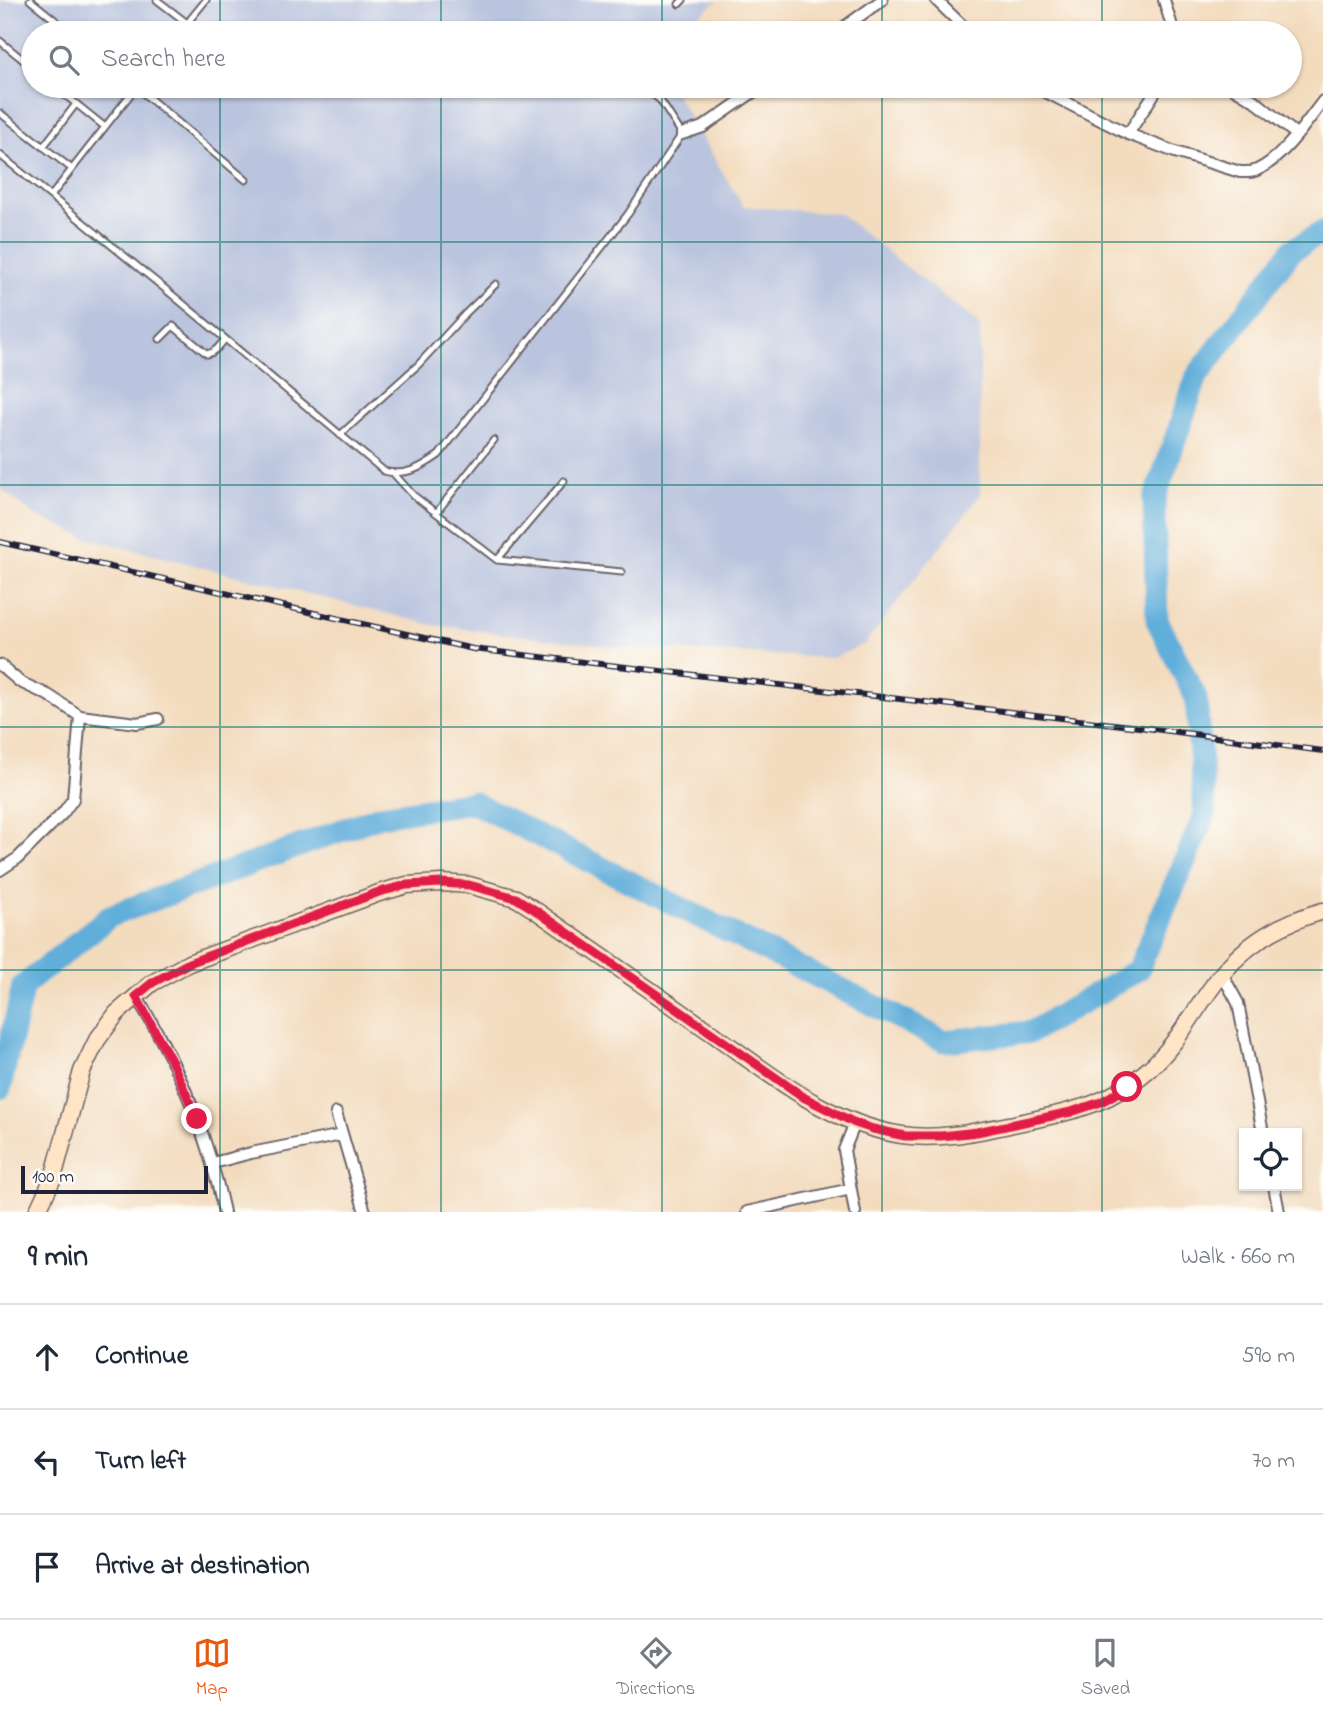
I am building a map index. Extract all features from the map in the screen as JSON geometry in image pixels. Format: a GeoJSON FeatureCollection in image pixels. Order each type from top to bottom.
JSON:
{"type":"FeatureCollection","features":[{"type":"Feature","properties":{"kind":"street"},"geometry":{"type":"LineString","coordinates":[[853,21],[882,0]]}},
{"type":"Feature","properties":{"kind":"street"},"geometry":{"type":"LineString","coordinates":[[936,0],[958,21]]}},
{"type":"Feature","properties":{"kind":"street"},"geometry":{"type":"LineString","coordinates":[[1164,0],[1170,21]]}},
{"type":"Feature","properties":{"kind":"street"},"geometry":{"type":"LineString","coordinates":[[682,134],[703,127],[745,98]]}},
{"type":"Feature","properties":{"kind":"street"},"geometry":{"type":"LineString","coordinates":[[1056,98],[1128,134],[1175,152],[1249,173],[1265,165],[1289,144],[1323,102]]}},
{"type":"Feature","properties":{"kind":"street"},"geometry":{"type":"LineString","coordinates":[[1128,134],[1151,98]]}},
{"type":"Feature","properties":{"kind":"street"},"geometry":{"type":"LineString","coordinates":[[1250,98],[1297,135]]}},
{"type":"Feature","properties":{"kind":"street"},"geometry":{"type":"LineString","coordinates":[[0,665],[20,682],[48,695],[80,716],[137,723],[158,719]]}},
{"type":"Feature","properties":{"kind":"street"},"geometry":{"type":"LineString","coordinates":[[0,870],[18,858],[63,813],[73,799],[80,716]]}},
{"type":"Feature","properties":{"kind":"street"},"geometry":{"type":"LineString","coordinates":[[37,1212],[53,1178],[82,1071],[97,1040],[117,1013],[136,996],[152,983],[189,963],[379,892],[407,885],[469,885],[516,898],[805,1098],[855,1123],[905,1136],[977,1132],[1071,1112],[1101,1102],[1127,1087],[1169,1049],[1222,974],[1245,950],[1272,930],[1300,917],[1323,911]]}},
{"type":"Feature","properties":{"kind":"street"},"geometry":{"type":"LineString","coordinates":[[1222,974],[1238,1003],[1262,1128]]}},
{"type":"Feature","properties":{"kind":"street"},"geometry":{"type":"LineString","coordinates":[[136,996],[174,1066],[197,1119],[213,1163],[224,1212]]}},
{"type":"Feature","properties":{"kind":"street"},"geometry":{"type":"LineString","coordinates":[[336,1113],[365,1212]]}},
{"type":"Feature","properties":{"kind":"street"},"geometry":{"type":"LineString","coordinates":[[855,1123],[844,1150],[855,1212]]}},
{"type":"Feature","properties":{"kind":"street"},"geometry":{"type":"LineString","coordinates":[[213,1163],[342,1135]]}},
{"type":"Feature","properties":{"kind":"street"},"geometry":{"type":"LineString","coordinates":[[747,1212],[851,1189]]}},
{"type":"Feature","properties":{"kind":"street"},"geometry":{"type":"LineString","coordinates":[[1275,1191],[1279,1212]]}},
{"type":"Feature","properties":{"kind":"lane"},"geometry":{"type":"LineString","coordinates":[[30,0],[56,21]]}},
{"type":"Feature","properties":{"kind":"lane"},"geometry":{"type":"LineString","coordinates":[[157,0],[184,21]]}},
{"type":"Feature","properties":{"kind":"lane"},"geometry":{"type":"LineString","coordinates":[[189,21],[206,0]]}},
{"type":"Feature","properties":{"kind":"lane"},"geometry":{"type":"LineString","coordinates":[[0,41],[21,58]]}},
{"type":"Feature","properties":{"kind":"lane"},"geometry":{"type":"LineString","coordinates":[[69,98],[105,127]]}},
{"type":"Feature","properties":{"kind":"lane"},"geometry":{"type":"LineString","coordinates":[[51,196],[127,98]]}},
{"type":"Feature","properties":{"kind":"lane"},"geometry":{"type":"LineString","coordinates":[[150,98],[246,180]]}},
{"type":"Feature","properties":{"kind":"lane"},"geometry":{"type":"LineString","coordinates":[[0,155],[384,471],[394,474],[416,470],[439,455],[628,214],[682,134],[657,98]]}},
{"type":"Feature","properties":{"kind":"lane"},"geometry":{"type":"LineString","coordinates":[[43,147],[76,104]]}},
{"type":"Feature","properties":{"kind":"lane"},"geometry":{"type":"LineString","coordinates":[[0,113],[72,169]]}},
{"type":"Feature","properties":{"kind":"lane"},"geometry":{"type":"LineString","coordinates":[[340,435],[418,365],[496,284]]}},
{"type":"Feature","properties":{"kind":"lane"},"geometry":{"type":"LineString","coordinates":[[160,339],[173,326],[206,354],[211,354],[225,339]]}},
{"type":"Feature","properties":{"kind":"lane"},"geometry":{"type":"LineString","coordinates":[[436,513],[494,440]]}},
{"type":"Feature","properties":{"kind":"lane"},"geometry":{"type":"LineString","coordinates":[[394,474],[413,495],[497,560],[622,572]]}},
{"type":"Feature","properties":{"kind":"lane"},"geometry":{"type":"LineString","coordinates":[[497,560],[564,481]]}},
{"type":"Feature","properties":{"kind":"shaded area"},"geometry":{"type":"Polygon","coordinates":[[[0,0],[718,0],[693,21],[21,21],[21,98],[678,98],[743,206],[840,214],[980,325],[980,495],[865,644],[833,658],[626,648],[432,625],[87,538],[34,515],[0,488],[0,0]]]}},
{"type":"Feature","properties":{"kind":"waterway"},"geometry":{"type":"LineString","coordinates":[[0,1088],[23,986],[110,916],[380,816],[472,802],[944,1041],[1031,1032],[1138,970],[1205,814],[1196,698],[1157,620],[1154,501],[1197,376],[1292,250],[1323,232]]}},
{"type":"Feature","properties":{"kind":"railway"},"geometry":{"type":"LineString","coordinates":[[0,542],[473,649],[1323,751]]}},
{"type":"Feature","properties":{"kind":"route"},"geometry":{"type":"LineString","coordinates":[[197,1119],[174,1066],[136,996],[152,983],[189,963],[379,892],[407,885],[442,883],[469,885],[516,898],[805,1098],[838,1116],[873,1129],[905,1136],[977,1132],[1071,1112],[1101,1102],[1127,1087]]}}]}
